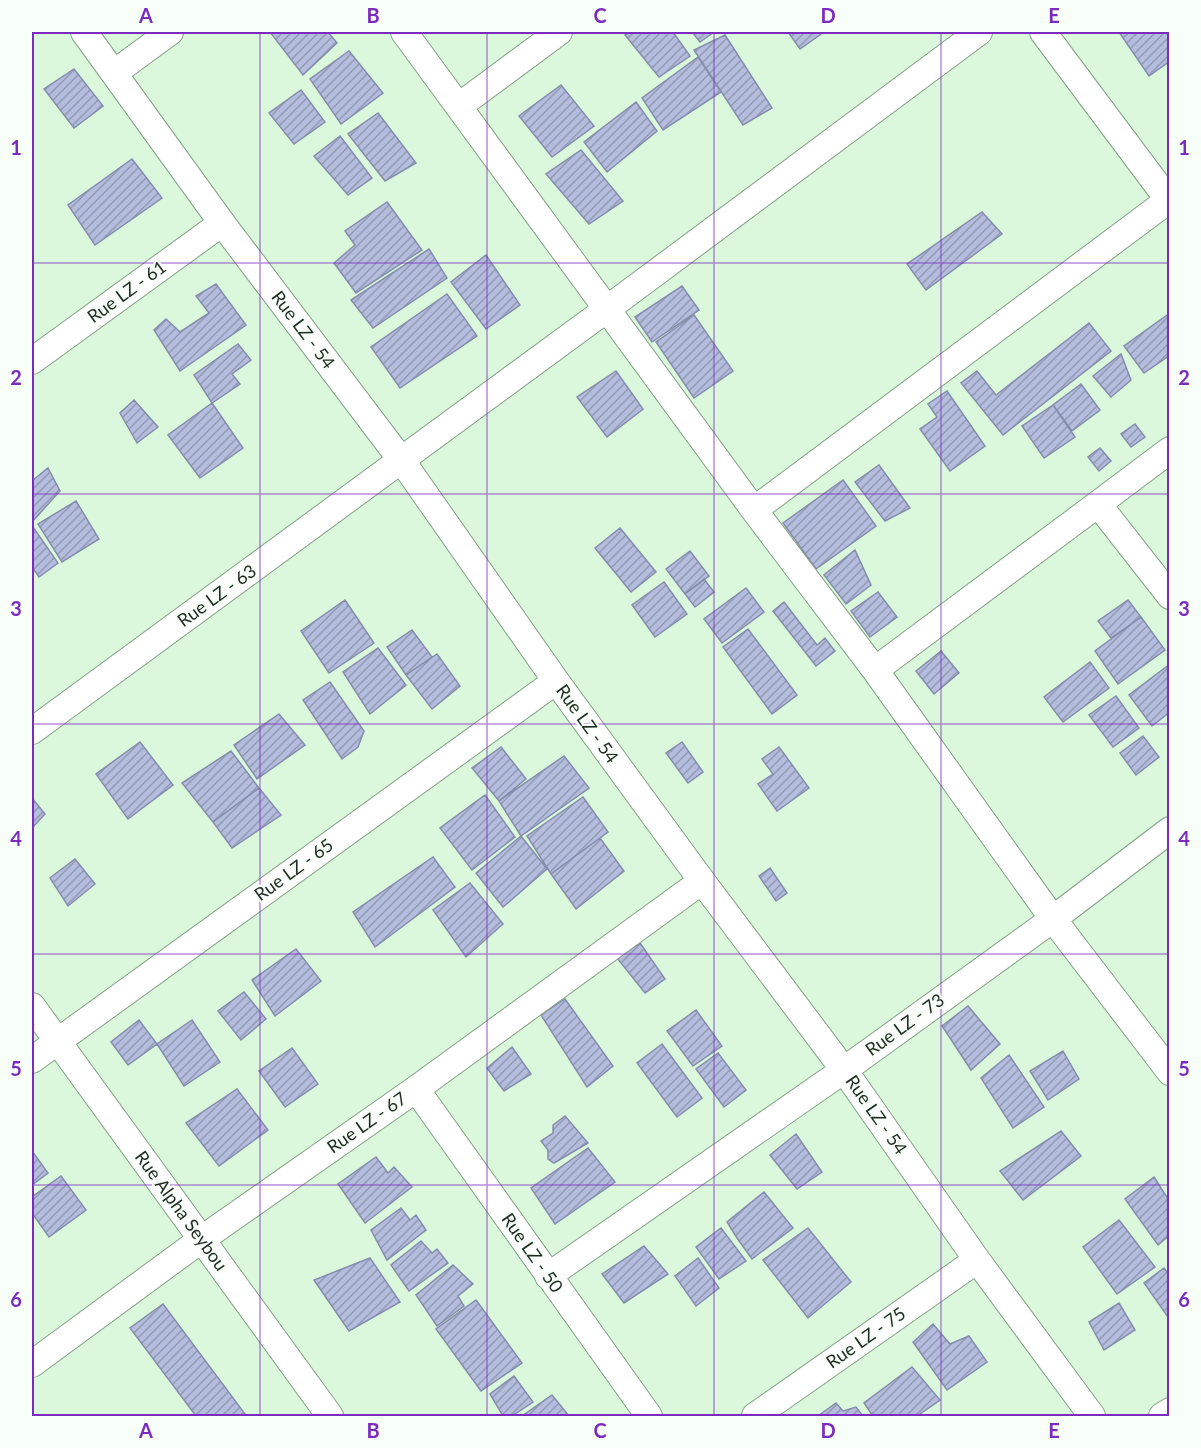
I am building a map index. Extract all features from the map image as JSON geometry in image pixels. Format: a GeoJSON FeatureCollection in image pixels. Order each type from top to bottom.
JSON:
{"type":"FeatureCollection","features":[{"type":"Feature","properties":{"kind":"street","name":"Rue LZ - 54"},"geometry":{"type":"LineString","coordinates":[[84,32],[222,223],[402,460],[556,681],[844,1070],[977,1260],[1092,1416]]}},
{"type":"Feature","properties":{"kind":"street"},"geometry":{"type":"LineString","coordinates":[[114,73],[170,32]]}},
{"type":"Feature","properties":{"kind":"street"},"geometry":{"type":"LineString","coordinates":[[404,32],[754,510],[875,670],[1053,919],[1170,1072]]}},
{"type":"Feature","properties":{"kind":"street"},"geometry":{"type":"LineString","coordinates":[[459,106],[559,32]]}},
{"type":"Feature","properties":{"kind":"street","name":"Rue LZ - 63"},"geometry":{"type":"LineString","coordinates":[[32,731],[607,309],[979,32]]}},
{"type":"Feature","properties":{"kind":"street"},"geometry":{"type":"LineString","coordinates":[[754,510],[1169,200],[1043,32]]}},
{"type":"Feature","properties":{"kind":"street","name":"Rue LZ - 61"},"geometry":{"type":"LineString","coordinates":[[32,361],[222,223]]}},
{"type":"Feature","properties":{"kind":"street"},"geometry":{"type":"LineString","coordinates":[[875,670],[1170,450]]}},
{"type":"Feature","properties":{"kind":"street"},"geometry":{"type":"LineString","coordinates":[[1098,504],[1170,596]]}},
{"type":"Feature","properties":{"kind":"street","name":"Rue LZ - 65"},"geometry":{"type":"LineString","coordinates":[[32,1060],[556,681]]}},
{"type":"Feature","properties":{"kind":"street","name":"Rue LZ - 73"},"geometry":{"type":"LineString","coordinates":[[548,1276],[844,1070],[1053,919],[1170,830]]}},
{"type":"Feature","properties":{"kind":"street","name":"Rue LZ - 67"},"geometry":{"type":"LineString","coordinates":[[32,1364],[202,1239],[416,1089],[702,881]]}},
{"type":"Feature","properties":{"kind":"street","name":"Rue Alpha Seybou"},"geometry":{"type":"LineString","coordinates":[[32,1006],[330,1416]]}},
{"type":"Feature","properties":{"kind":"street","name":"Rue LZ - 50"},"geometry":{"type":"LineString","coordinates":[[416,1089],[649,1416]]}},
{"type":"Feature","properties":{"kind":"street","name":"Rue LZ - 75"},"geometry":{"type":"LineString","coordinates":[[755,1416],[977,1260]]}},
{"type":"Feature","properties":{"kind":"street"},"geometry":{"type":"LineString","coordinates":[[1162,1416],[1170,1411]]}},
{"type":"Feature","properties":{"kind":"building"},"geometry":{"type":"Polygon","coordinates":[[[270,32],[328,32],[337,43],[303,75],[270,32]]]}},
{"type":"Feature","properties":{"kind":"building"},"geometry":{"type":"Polygon","coordinates":[[[631,32],[673,32],[690,56],[659,77],[625,35],[631,32]]]}},
{"type":"Feature","properties":{"kind":"building"},"geometry":{"type":"Polygon","coordinates":[[[692,32],[714,32],[700,42],[692,32]]]}},
{"type":"Feature","properties":{"kind":"building"},"geometry":{"type":"Polygon","coordinates":[[[788,32],[824,32],[800,49],[788,32]]]}},
{"type":"Feature","properties":{"kind":"building"},"geometry":{"type":"Polygon","coordinates":[[[1119,32],[1170,32],[1170,61],[1149,76],[1119,32]]]}},
{"type":"Feature","properties":{"kind":"building"},"geometry":{"type":"Polygon","coordinates":[[[725,35],[772,108],[743,125],[694,50],[725,35]]]}},
{"type":"Feature","properties":{"kind":"building"},"geometry":{"type":"Polygon","coordinates":[[[349,51],[383,93],[341,124],[310,79],[349,51]]]}},
{"type":"Feature","properties":{"kind":"building"},"geometry":{"type":"Polygon","coordinates":[[[698,57],[721,92],[663,130],[642,98],[698,57]]]}},
{"type":"Feature","properties":{"kind":"building"},"geometry":{"type":"Polygon","coordinates":[[[74,69],[103,106],[74,128],[44,89],[74,69]]]}},
{"type":"Feature","properties":{"kind":"building"},"geometry":{"type":"Polygon","coordinates":[[[561,85],[594,126],[552,157],[519,116],[561,85]]]}},
{"type":"Feature","properties":{"kind":"building"},"geometry":{"type":"Polygon","coordinates":[[[301,90],[325,122],[294,144],[269,113],[301,90]]]}},
{"type":"Feature","properties":{"kind":"building"},"geometry":{"type":"Polygon","coordinates":[[[636,102],[657,131],[607,172],[584,142],[636,102]]]}},
{"type":"Feature","properties":{"kind":"building"},"geometry":{"type":"Polygon","coordinates":[[[378,113],[416,163],[385,181],[348,134],[378,113]]]}},
{"type":"Feature","properties":{"kind":"building"},"geometry":{"type":"Polygon","coordinates":[[[340,136],[372,178],[348,195],[314,156],[340,136]]]}},
{"type":"Feature","properties":{"kind":"building"},"geometry":{"type":"Polygon","coordinates":[[[581,150],[623,201],[589,224],[546,174],[581,150]]]}},
{"type":"Feature","properties":{"kind":"building"},"geometry":{"type":"Polygon","coordinates":[[[132,159],[162,198],[95,245],[68,205],[132,159]]]}},
{"type":"Feature","properties":{"kind":"building"},"geometry":{"type":"Polygon","coordinates":[[[387,202],[422,250],[356,293],[334,263],[355,245],[345,231],[387,202]]]}},
{"type":"Feature","properties":{"kind":"building"},"geometry":{"type":"Polygon","coordinates":[[[982,212],[1002,234],[926,290],[907,264],[982,212]]]}},
{"type":"Feature","properties":{"kind":"building"},"geometry":{"type":"Polygon","coordinates":[[[429,249],[447,278],[373,328],[351,300],[429,249]]]}},
{"type":"Feature","properties":{"kind":"building"},"geometry":{"type":"Polygon","coordinates":[[[486,255],[520,305],[486,329],[451,282],[486,255]]]}},
{"type":"Feature","properties":{"kind":"building"},"geometry":{"type":"Polygon","coordinates":[[[216,284],[246,325],[180,371],[154,330],[166,319],[180,332],[209,313],[196,296],[216,284]]]}},
{"type":"Feature","properties":{"kind":"building"},"geometry":{"type":"Polygon","coordinates":[[[682,286],[699,310],[652,342],[635,317],[682,286]]]}},
{"type":"Feature","properties":{"kind":"building"},"geometry":{"type":"Polygon","coordinates":[[[447,294],[477,336],[400,388],[371,347],[447,294]]]}},
{"type":"Feature","properties":{"kind":"building"},"geometry":{"type":"Polygon","coordinates":[[[1170,313],[1170,355],[1144,373],[1124,346],[1170,313]]]}},
{"type":"Feature","properties":{"kind":"building"},"geometry":{"type":"Polygon","coordinates":[[[694,315],[733,371],[694,398],[656,342],[694,315]]]}},
{"type":"Feature","properties":{"kind":"building"},"geometry":{"type":"Polygon","coordinates":[[[1089,323],[1111,351],[1003,435],[961,383],[977,371],[996,395],[1089,323]]]}},
{"type":"Feature","properties":{"kind":"building"},"geometry":{"type":"Polygon","coordinates":[[[238,344],[251,360],[232,374],[240,384],[212,403],[194,375],[238,344]]]}},
{"type":"Feature","properties":{"kind":"building"},"geometry":{"type":"Polygon","coordinates":[[[1121,354],[1131,380],[1111,397],[1093,376],[1121,354]]]}},
{"type":"Feature","properties":{"kind":"building"},"geometry":{"type":"Polygon","coordinates":[[[616,371],[643,409],[607,437],[577,397],[616,371]]]}},
{"type":"Feature","properties":{"kind":"building"},"geometry":{"type":"Polygon","coordinates":[[[1081,384],[1100,410],[1072,431],[1053,405],[1081,384]]]}},
{"type":"Feature","properties":{"kind":"building"},"geometry":{"type":"Polygon","coordinates":[[[947,391],[985,446],[950,471],[920,429],[937,417],[928,404],[947,391]]]}},
{"type":"Feature","properties":{"kind":"building"},"geometry":{"type":"Polygon","coordinates":[[[134,400],[158,427],[137,443],[120,413],[134,400]]]}},
{"type":"Feature","properties":{"kind":"building"},"geometry":{"type":"Polygon","coordinates":[[[212,403],[243,448],[200,478],[168,435],[212,403]]]}},
{"type":"Feature","properties":{"kind":"building"},"geometry":{"type":"Polygon","coordinates":[[[1053,405],[1075,437],[1044,458],[1022,426],[1053,405]]]}},
{"type":"Feature","properties":{"kind":"building"},"geometry":{"type":"Polygon","coordinates":[[[1135,424],[1145,437],[1131,447],[1121,434],[1135,424]]]}},
{"type":"Feature","properties":{"kind":"building"},"geometry":{"type":"Polygon","coordinates":[[[1100,448],[1111,461],[1099,471],[1088,457],[1100,448]]]}},
{"type":"Feature","properties":{"kind":"building"},"geometry":{"type":"Polygon","coordinates":[[[879,465],[910,508],[885,521],[855,482],[879,465]]]}},
{"type":"Feature","properties":{"kind":"building"},"geometry":{"type":"Polygon","coordinates":[[[48,468],[60,491],[32,522],[32,481],[48,468]]]}},
{"type":"Feature","properties":{"kind":"building"},"geometry":{"type":"Polygon","coordinates":[[[843,480],[876,526],[816,569],[783,523],[843,480]]]}},
{"type":"Feature","properties":{"kind":"building"},"geometry":{"type":"Polygon","coordinates":[[[76,501],[99,539],[62,562],[38,524],[76,501]]]}},
{"type":"Feature","properties":{"kind":"building"},"geometry":{"type":"Polygon","coordinates":[[[33,527],[58,563],[39,577],[32,567],[33,527]]]}},
{"type":"Feature","properties":{"kind":"building"},"geometry":{"type":"Polygon","coordinates":[[[620,528],[656,572],[631,592],[595,548],[620,528]]]}},
{"type":"Feature","properties":{"kind":"building"},"geometry":{"type":"Polygon","coordinates":[[[855,550],[871,585],[846,604],[824,575],[855,550]]]}},
{"type":"Feature","properties":{"kind":"building"},"geometry":{"type":"Polygon","coordinates":[[[690,551],[709,576],[685,594],[666,569],[690,551]]]}},
{"type":"Feature","properties":{"kind":"building"},"geometry":{"type":"Polygon","coordinates":[[[704,579],[714,592],[695,607],[685,594],[704,579]]]}},
{"type":"Feature","properties":{"kind":"building"},"geometry":{"type":"Polygon","coordinates":[[[664,582],[687,614],[655,637],[632,605],[664,582]]]}},
{"type":"Feature","properties":{"kind":"building"},"geometry":{"type":"Polygon","coordinates":[[[746,588],[764,612],[722,643],[704,619],[746,588]]]}},
{"type":"Feature","properties":{"kind":"building"},"geometry":{"type":"Polygon","coordinates":[[[878,592],[897,617],[870,637],[851,611],[878,592]]]}},
{"type":"Feature","properties":{"kind":"building"},"geometry":{"type":"Polygon","coordinates":[[[345,600],[374,643],[329,673],[301,631],[345,600]]]}},
{"type":"Feature","properties":{"kind":"building"},"geometry":{"type":"Polygon","coordinates":[[[1128,600],[1141,617],[1111,638],[1098,621],[1128,600]]]}},
{"type":"Feature","properties":{"kind":"building"},"geometry":{"type":"Polygon","coordinates":[[[784,602],[817,645],[825,638],[835,651],[816,666],[773,611],[784,602]]]}},
{"type":"Feature","properties":{"kind":"building"},"geometry":{"type":"Polygon","coordinates":[[[1141,617],[1165,650],[1118,684],[1095,651],[1141,617]]]}},
{"type":"Feature","properties":{"kind":"building"},"geometry":{"type":"Polygon","coordinates":[[[748,629],[797,695],[772,714],[723,647],[748,629]]]}},
{"type":"Feature","properties":{"kind":"building"},"geometry":{"type":"Polygon","coordinates":[[[412,630],[432,657],[406,675],[387,647],[412,630]]]}},
{"type":"Feature","properties":{"kind":"building"},"geometry":{"type":"Polygon","coordinates":[[[378,648],[406,685],[370,714],[343,672],[378,648]]]}},
{"type":"Feature","properties":{"kind":"building"},"geometry":{"type":"Polygon","coordinates":[[[941,651],[959,673],[934,694],[916,671],[941,651]]]}},
{"type":"Feature","properties":{"kind":"building"},"geometry":{"type":"Polygon","coordinates":[[[437,654],[460,686],[432,709],[406,675],[437,654]]]}},
{"type":"Feature","properties":{"kind":"building"},"geometry":{"type":"Polygon","coordinates":[[[1090,662],[1109,688],[1063,722],[1044,697],[1090,662]]]}},
{"type":"Feature","properties":{"kind":"building"},"geometry":{"type":"Polygon","coordinates":[[[1170,664],[1170,712],[1152,726],[1129,695],[1170,664]]]}},
{"type":"Feature","properties":{"kind":"building"},"geometry":{"type":"Polygon","coordinates":[[[330,682],[364,731],[358,747],[342,759],[303,700],[330,682]]]}},
{"type":"Feature","properties":{"kind":"building"},"geometry":{"type":"Polygon","coordinates":[[[1116,696],[1139,728],[1113,747],[1089,715],[1116,696]]]}},
{"type":"Feature","properties":{"kind":"building"},"geometry":{"type":"Polygon","coordinates":[[[279,714],[305,745],[257,779],[234,745],[279,714]]]}},
{"type":"Feature","properties":{"kind":"building"},"geometry":{"type":"Polygon","coordinates":[[[1143,736],[1159,757],[1136,775],[1120,753],[1143,736]]]}},
{"type":"Feature","properties":{"kind":"building"},"geometry":{"type":"Polygon","coordinates":[[[140,742],[173,785],[128,819],[96,774],[140,742]]]}},
{"type":"Feature","properties":{"kind":"building"},"geometry":{"type":"Polygon","coordinates":[[[682,742],[703,772],[688,783],[666,753],[682,742]]]}},
{"type":"Feature","properties":{"kind":"building"},"geometry":{"type":"Polygon","coordinates":[[[501,747],[526,779],[499,801],[472,768],[501,747]]]}},
{"type":"Feature","properties":{"kind":"building"},"geometry":{"type":"Polygon","coordinates":[[[779,747],[809,788],[777,811],[758,784],[773,774],[762,759],[779,747]]]}},
{"type":"Feature","properties":{"kind":"building"},"geometry":{"type":"Polygon","coordinates":[[[231,751],[259,788],[213,822],[182,783],[231,751]]]}},
{"type":"Feature","properties":{"kind":"building"},"geometry":{"type":"Polygon","coordinates":[[[564,756],[589,788],[521,836],[499,801],[564,756]]]}},
{"type":"Feature","properties":{"kind":"building"},"geometry":{"type":"Polygon","coordinates":[[[259,788],[281,815],[232,848],[213,822],[259,788]]]}},
{"type":"Feature","properties":{"kind":"building"},"geometry":{"type":"Polygon","coordinates":[[[485,795],[515,837],[472,870],[440,828],[485,795]]]}},
{"type":"Feature","properties":{"kind":"building"},"geometry":{"type":"Polygon","coordinates":[[[583,797],[608,832],[551,874],[527,836],[583,797]]]}},
{"type":"Feature","properties":{"kind":"building"},"geometry":{"type":"Polygon","coordinates":[[[32,798],[45,814],[32,828],[32,798]]]}},
{"type":"Feature","properties":{"kind":"building"},"geometry":{"type":"Polygon","coordinates":[[[521,836],[547,869],[503,907],[476,873],[521,836]]]}},
{"type":"Feature","properties":{"kind":"building"},"geometry":{"type":"Polygon","coordinates":[[[600,838],[624,871],[576,909],[551,874],[600,838]]]}},
{"type":"Feature","properties":{"kind":"building"},"geometry":{"type":"Polygon","coordinates":[[[433,857],[455,887],[375,947],[353,912],[433,857]]]}},
{"type":"Feature","properties":{"kind":"building"},"geometry":{"type":"Polygon","coordinates":[[[75,859],[95,884],[68,906],[50,878],[75,859]]]}},
{"type":"Feature","properties":{"kind":"building"},"geometry":{"type":"Polygon","coordinates":[[[770,868],[787,893],[776,901],[759,876],[770,868]]]}},
{"type":"Feature","properties":{"kind":"building"},"geometry":{"type":"Polygon","coordinates":[[[470,883],[503,924],[466,957],[433,910],[470,883]]]}},
{"type":"Feature","properties":{"kind":"building"},"geometry":{"type":"Polygon","coordinates":[[[640,943],[665,979],[645,993],[617,958],[640,943]]]}},
{"type":"Feature","properties":{"kind":"building"},"geometry":{"type":"Polygon","coordinates":[[[296,949],[321,981],[275,1016],[252,980],[296,949]]]}},
{"type":"Feature","properties":{"kind":"building"},"geometry":{"type":"Polygon","coordinates":[[[244,992],[266,1019],[241,1040],[218,1011],[244,992]]]}},
{"type":"Feature","properties":{"kind":"building"},"geometry":{"type":"Polygon","coordinates":[[[565,999],[613,1066],[587,1087],[541,1015],[565,999]]]}},
{"type":"Feature","properties":{"kind":"building"},"geometry":{"type":"Polygon","coordinates":[[[968,1006],[1000,1044],[971,1070],[942,1026],[968,1006]]]}},
{"type":"Feature","properties":{"kind":"building"},"geometry":{"type":"Polygon","coordinates":[[[696,1010],[722,1046],[693,1066],[667,1031],[696,1010]]]}},
{"type":"Feature","properties":{"kind":"building"},"geometry":{"type":"Polygon","coordinates":[[[139,1020],[157,1044],[128,1065],[111,1042],[139,1020]]]}},
{"type":"Feature","properties":{"kind":"building"},"geometry":{"type":"Polygon","coordinates":[[[192,1020],[220,1062],[184,1086],[157,1044],[192,1020]]]}},
{"type":"Feature","properties":{"kind":"building"},"geometry":{"type":"Polygon","coordinates":[[[662,1044],[702,1098],[677,1117],[637,1063],[662,1044]]]}},
{"type":"Feature","properties":{"kind":"building"},"geometry":{"type":"Polygon","coordinates":[[[512,1047],[531,1074],[504,1091],[487,1068],[512,1047]]]}},
{"type":"Feature","properties":{"kind":"building"},"geometry":{"type":"Polygon","coordinates":[[[292,1048],[318,1084],[285,1107],[259,1071],[292,1048]]]}},
{"type":"Feature","properties":{"kind":"building"},"geometry":{"type":"Polygon","coordinates":[[[1063,1051],[1079,1079],[1048,1100],[1030,1071],[1063,1051]]]}},
{"type":"Feature","properties":{"kind":"building"},"geometry":{"type":"Polygon","coordinates":[[[718,1053],[746,1090],[724,1107],[696,1069],[718,1053]]]}},
{"type":"Feature","properties":{"kind":"building"},"geometry":{"type":"Polygon","coordinates":[[[1009,1055],[1044,1107],[1013,1128],[981,1078],[1009,1055]]]}},
{"type":"Feature","properties":{"kind":"building"},"geometry":{"type":"Polygon","coordinates":[[[237,1089],[268,1130],[219,1166],[186,1123],[237,1089]]]}},
{"type":"Feature","properties":{"kind":"building"},"geometry":{"type":"Polygon","coordinates":[[[565,1116],[588,1143],[554,1163],[548,1159],[548,1150],[541,1141],[553,1133],[553,1125],[565,1116]]]}},
{"type":"Feature","properties":{"kind":"building"},"geometry":{"type":"Polygon","coordinates":[[[1061,1131],[1081,1156],[1023,1200],[1000,1171],[1061,1131]]]}},
{"type":"Feature","properties":{"kind":"building"},"geometry":{"type":"Polygon","coordinates":[[[796,1134],[822,1172],[797,1189],[770,1155],[796,1134]]]}},
{"type":"Feature","properties":{"kind":"building"},"geometry":{"type":"Polygon","coordinates":[[[588,1148],[615,1182],[555,1224],[531,1188],[588,1148]]]}},
{"type":"Feature","properties":{"kind":"building"},"geometry":{"type":"Polygon","coordinates":[[[32,1151],[48,1173],[32,1185],[32,1151]]]}},
{"type":"Feature","properties":{"kind":"building"},"geometry":{"type":"Polygon","coordinates":[[[376,1157],[388,1173],[394,1167],[412,1187],[365,1223],[338,1184],[376,1157]]]}},
{"type":"Feature","properties":{"kind":"building"},"geometry":{"type":"Polygon","coordinates":[[[61,1176],[86,1210],[49,1237],[32,1213],[32,1197],[61,1176]]]}},
{"type":"Feature","properties":{"kind":"building"},"geometry":{"type":"Polygon","coordinates":[[[1154,1177],[1170,1202],[1170,1235],[1158,1245],[1125,1199],[1154,1177]]]}},
{"type":"Feature","properties":{"kind":"building"},"geometry":{"type":"Polygon","coordinates":[[[764,1192],[793,1228],[752,1259],[727,1222],[764,1192]]]}},
{"type":"Feature","properties":{"kind":"building"},"geometry":{"type":"Polygon","coordinates":[[[401,1208],[410,1220],[416,1215],[426,1230],[387,1260],[371,1230],[401,1208]]]}},
{"type":"Feature","properties":{"kind":"building"},"geometry":{"type":"Polygon","coordinates":[[[1119,1220],[1155,1267],[1117,1294],[1083,1247],[1119,1220]]]}},
{"type":"Feature","properties":{"kind":"building"},"geometry":{"type":"Polygon","coordinates":[[[721,1228],[746,1261],[719,1279],[696,1247],[721,1228]]]}},
{"type":"Feature","properties":{"kind":"building"},"geometry":{"type":"Polygon","coordinates":[[[808,1228],[851,1282],[808,1318],[763,1260],[808,1228]]]}},
{"type":"Feature","properties":{"kind":"building"},"geometry":{"type":"Polygon","coordinates":[[[421,1241],[432,1253],[437,1249],[448,1263],[409,1291],[391,1265],[421,1241]]]}},
{"type":"Feature","properties":{"kind":"building"},"geometry":{"type":"Polygon","coordinates":[[[644,1246],[668,1274],[624,1303],[602,1274],[644,1246]]]}},
{"type":"Feature","properties":{"kind":"building"},"geometry":{"type":"Polygon","coordinates":[[[370,1258],[400,1302],[349,1331],[314,1280],[370,1258]]]}},
{"type":"Feature","properties":{"kind":"building"},"geometry":{"type":"Polygon","coordinates":[[[698,1258],[719,1288],[696,1306],[675,1276],[698,1258]]]}},
{"type":"Feature","properties":{"kind":"building"},"geometry":{"type":"Polygon","coordinates":[[[453,1265],[473,1284],[458,1296],[464,1306],[437,1326],[416,1295],[453,1265]]]}},
{"type":"Feature","properties":{"kind":"building"},"geometry":{"type":"Polygon","coordinates":[[[1164,1268],[1170,1276],[1170,1320],[1144,1283],[1164,1268]]]}},
{"type":"Feature","properties":{"kind":"building"},"geometry":{"type":"Polygon","coordinates":[[[476,1300],[522,1363],[481,1391],[436,1329],[476,1300]]]}},
{"type":"Feature","properties":{"kind":"building"},"geometry":{"type":"Polygon","coordinates":[[[1119,1303],[1135,1330],[1104,1350],[1089,1322],[1119,1303]]]}},
{"type":"Feature","properties":{"kind":"building"},"geometry":{"type":"Polygon","coordinates":[[[163,1304],[245,1414],[242,1416],[196,1416],[130,1328],[163,1304]]]}},
{"type":"Feature","properties":{"kind":"building"},"geometry":{"type":"Polygon","coordinates":[[[933,1324],[950,1344],[969,1336],[987,1362],[947,1390],[913,1342],[933,1324]]]}},
{"type":"Feature","properties":{"kind":"building"},"geometry":{"type":"Polygon","coordinates":[[[912,1367],[940,1400],[917,1416],[873,1416],[864,1403],[912,1367]]]}},
{"type":"Feature","properties":{"kind":"building"},"geometry":{"type":"Polygon","coordinates":[[[514,1376],[533,1402],[512,1416],[503,1416],[490,1394],[514,1376]]]}},
{"type":"Feature","properties":{"kind":"building"},"geometry":{"type":"Polygon","coordinates":[[[552,1395],[569,1416],[522,1416],[552,1395]]]}},
{"type":"Feature","properties":{"kind":"building"},"geometry":{"type":"Polygon","coordinates":[[[836,1403],[843,1411],[856,1407],[863,1416],[818,1416],[836,1403]]]}}]}
